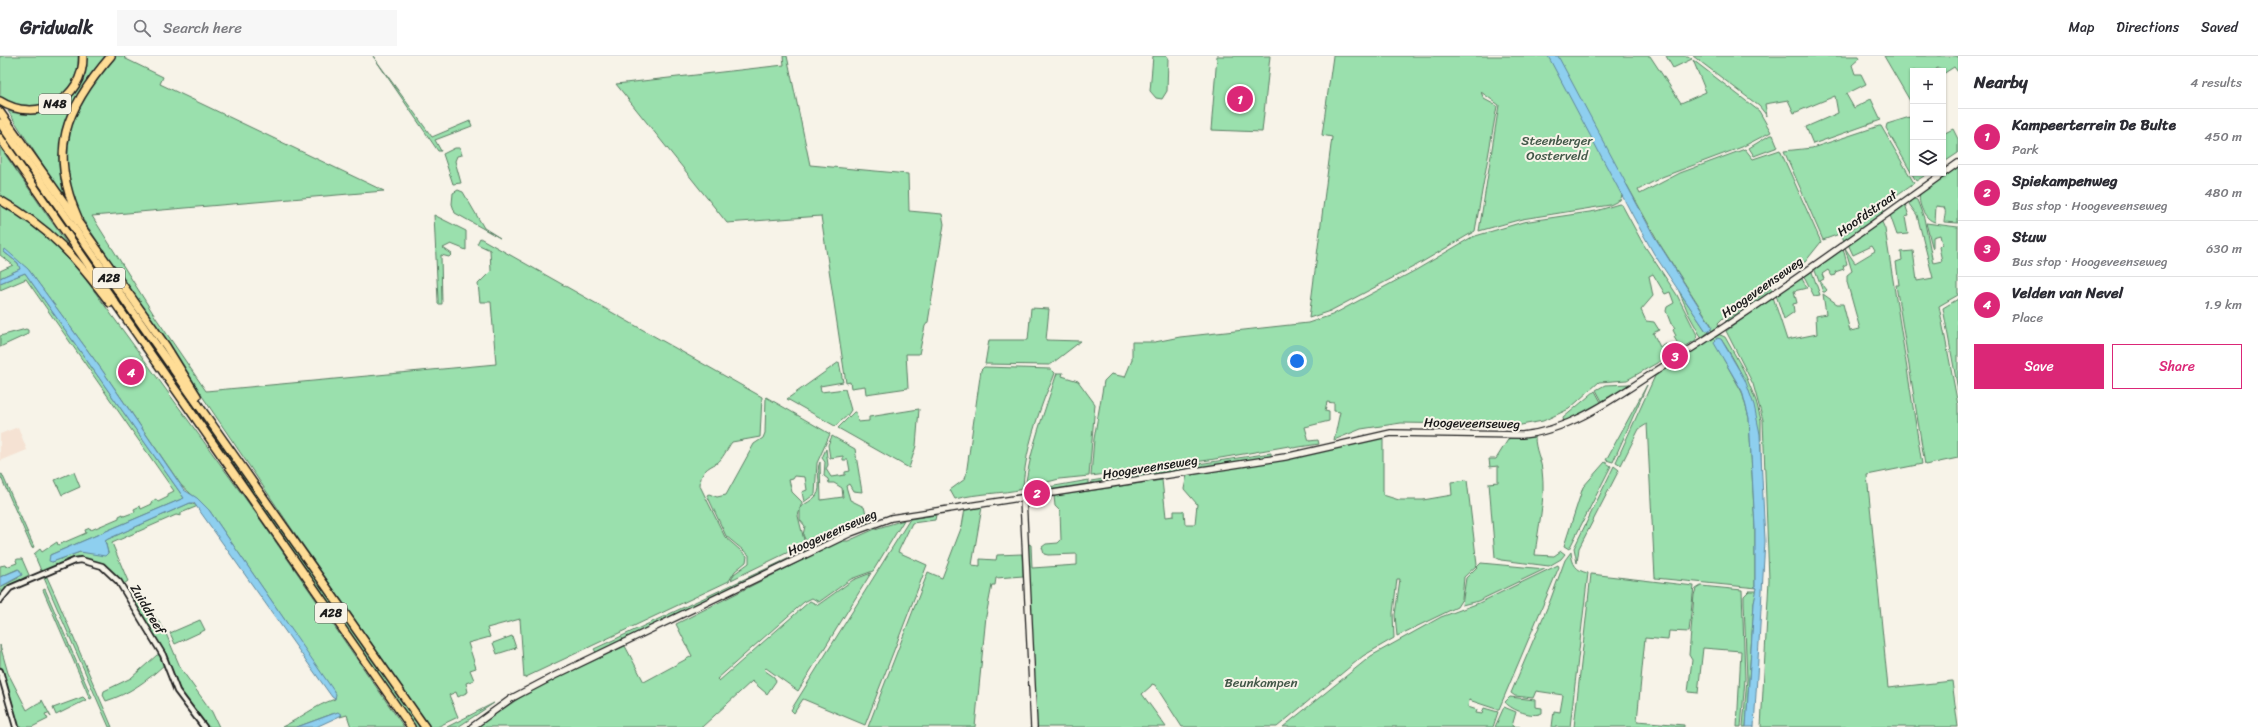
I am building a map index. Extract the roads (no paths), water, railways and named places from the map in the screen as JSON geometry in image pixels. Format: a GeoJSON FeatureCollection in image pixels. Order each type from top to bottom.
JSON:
{"type":"FeatureCollection","features":[{"type":"Feature","properties":{"kind":"highway","name":"N48"},"geometry":{"type":"LineString","coordinates":[[0,101],[8,107],[29,111],[56,104],[65,97],[77,80],[83,56]]}},
{"type":"Feature","properties":{"kind":"highway","name":"A28"},"geometry":{"type":"LineString","coordinates":[[85,232],[67,191],[62,161],[64,138],[72,113],[81,96],[111,56]]}},
{"type":"Feature","properties":{"kind":"highway","name":"A28"},"geometry":{"type":"LineString","coordinates":[[0,112],[170,352],[219,433]]}},
{"type":"Feature","properties":{"kind":"highway","name":"A28"},"geometry":{"type":"LineString","coordinates":[[0,123],[425,727]]}},
{"type":"Feature","properties":{"kind":"highway","name":"A28"},"geometry":{"type":"LineString","coordinates":[[0,138],[411,727]]}},
{"type":"Feature","properties":{"kind":"highway","name":"A28"},"geometry":{"type":"LineString","coordinates":[[0,200],[29,217],[63,245],[142,342]]}},
{"type":"Feature","properties":{"kind":"main road","name":"Hoofdstraat"},"geometry":{"type":"LineString","coordinates":[[1828,254],[1958,163]]}},
{"type":"Feature","properties":{"kind":"main road","name":"Hoogeveenseweg"},"geometry":{"type":"LineString","coordinates":[[472,727],[526,689],[874,524],[898,517],[1284,457],[1391,433],[1508,436],[1543,432],[1586,414],[1648,377],[1722,329],[1828,254]]}},
{"type":"Feature","properties":{"kind":"main road"},"geometry":{"type":"LineString","coordinates":[[1023,498],[1034,727]]}},
{"type":"Feature","properties":{"kind":"street","name":"Zuiddreef"},"geometry":{"type":"LineString","coordinates":[[0,600],[10,588],[77,560],[100,565],[106,569],[128,596],[163,655],[177,691],[204,727]]}},
{"type":"Feature","properties":{"kind":"street"},"geometry":{"type":"LineString","coordinates":[[0,671],[16,727]]}},
{"type":"Feature","properties":{"kind":"water"},"geometry":{"type":"Polygon","coordinates":[[[1548,56],[1558,56],[1654,236],[1712,327],[1709,332],[1708,330],[1706,331],[1654,254],[1548,56]]]}},
{"type":"Feature","properties":{"kind":"water"},"geometry":{"type":"Polygon","coordinates":[[[5,249],[28,269],[102,370],[184,490],[197,498],[209,510],[336,694],[335,699],[332,697],[194,503],[190,503],[108,539],[105,541],[108,553],[105,556],[80,552],[52,562],[49,561],[50,555],[184,498],[25,273],[0,283],[0,278],[20,269],[18,263],[4,252],[5,249]]]}},
{"type":"Feature","properties":{"kind":"water"},"geometry":{"type":"Polygon","coordinates":[[[1717,338],[1721,339],[1745,380],[1754,405],[1760,434],[1765,541],[1754,727],[1746,727],[1754,603],[1757,588],[1755,587],[1755,528],[1749,418],[1742,391],[1714,343],[1717,338]]]}},
{"type":"Feature","properties":{"kind":"water"},"geometry":{"type":"Polygon","coordinates":[[[19,569],[22,575],[0,587],[0,577],[19,569]]]}},
{"type":"Feature","properties":{"kind":"water"},"geometry":{"type":"Polygon","coordinates":[[[338,712],[342,715],[316,727],[297,727],[338,712]]]}},
{"type":"Feature","properties":{"kind":"place","name":"Kampeerterrein De Bulte"},"geometry":{"type":"Point","coordinates":[1240,99]}},
{"type":"Feature","properties":{"kind":"place","name":"Stuw"},"geometry":{"type":"Point","coordinates":[1675,356]}},
{"type":"Feature","properties":{"kind":"place","name":"Velden van Nevel"},"geometry":{"type":"Point","coordinates":[131,372]}},
{"type":"Feature","properties":{"kind":"place","name":"Spiekampenweg"},"geometry":{"type":"Point","coordinates":[1037,493]}},
{"type":"Feature","properties":{"kind":"park label","name":"Steenberger Oosterveld"},"geometry":{"type":"Point","coordinates":[1557,148]}},
{"type":"Feature","properties":{"kind":"park label","name":"Beunkampen"},"geometry":{"type":"Point","coordinates":[1261,682]}}]}
